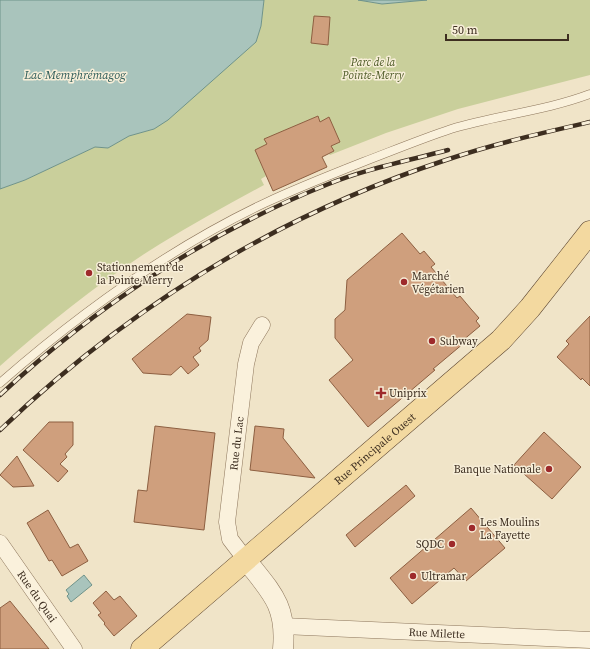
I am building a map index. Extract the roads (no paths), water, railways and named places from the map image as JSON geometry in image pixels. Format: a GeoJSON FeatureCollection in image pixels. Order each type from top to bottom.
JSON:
{"type":"FeatureCollection","features":[{"type":"Feature","properties":{"kind":"main road","name":"Rue Principale Ouest"},"geometry":{"type":"LineString","coordinates":[[142,649],[500,340],[530,308],[590,232]]}},
{"type":"Feature","properties":{"kind":"street","name":"Rue du Lac"},"geometry":{"type":"LineString","coordinates":[[246,560],[230,539],[227,522],[248,354],[262,325]]}},
{"type":"Feature","properties":{"kind":"street","name":"Rue du Quai"},"geometry":{"type":"LineString","coordinates":[[0,543],[74,649]]}},
{"type":"Feature","properties":{"kind":"street"},"geometry":{"type":"LineString","coordinates":[[246,560],[278,603],[283,626],[283,649]]}},
{"type":"Feature","properties":{"kind":"street","name":"Rue Milette"},"geometry":{"type":"LineString","coordinates":[[283,626],[590,640]]}},
{"type":"Feature","properties":{"kind":"lane"},"geometry":{"type":"LineString","coordinates":[[0,383],[67,327],[143,273],[223,225],[264,204],[325,177],[452,129],[570,101],[590,94]]}},
{"type":"Feature","properties":{"kind":"water","name":"Lac Memphrémagog"},"geometry":{"type":"Polygon","coordinates":[[[0,0],[264,0],[261,26],[256,42],[168,120],[154,129],[129,136],[108,148],[95,147],[25,180],[0,189],[0,0]]]}},
{"type":"Feature","properties":{"kind":"water"},"geometry":{"type":"Polygon","coordinates":[[[358,0],[427,0],[382,4],[358,0]]]}},
{"type":"Feature","properties":{"kind":"water"},"geometry":{"type":"Polygon","coordinates":[[[84,575],[92,585],[71,602],[67,596],[69,594],[66,590],[84,575]]]}},
{"type":"Feature","properties":{"kind":"railway"},"geometry":{"type":"LineString","coordinates":[[0,430],[49,386],[100,344],[153,305],[208,270],[265,237],[323,208],[384,182],[446,160],[500,144],[590,122]]}},
{"type":"Feature","properties":{"kind":"railway"},"geometry":{"type":"LineString","coordinates":[[0,395],[74,332],[113,303],[153,275],[238,226],[281,204],[341,179],[448,150]]}},
{"type":"Feature","properties":{"kind":"place","name":"Stationnement de la Pointe Merry"},"geometry":{"type":"Point","coordinates":[89,273]}},
{"type":"Feature","properties":{"kind":"place","name":"Marché Végétarien"},"geometry":{"type":"Point","coordinates":[404,282]}},
{"type":"Feature","properties":{"kind":"place","name":"Subway"},"geometry":{"type":"Point","coordinates":[432,341]}},
{"type":"Feature","properties":{"kind":"place","name":"Uniprix"},"geometry":{"type":"Point","coordinates":[381,393]}},
{"type":"Feature","properties":{"kind":"place","name":"Banque Nationale"},"geometry":{"type":"Point","coordinates":[549,469]}},
{"type":"Feature","properties":{"kind":"place","name":"Les Moulins La Fayette"},"geometry":{"type":"Point","coordinates":[472,528]}},
{"type":"Feature","properties":{"kind":"place","name":"SQDC"},"geometry":{"type":"Point","coordinates":[452,544]}},
{"type":"Feature","properties":{"kind":"place","name":"Ultramar"},"geometry":{"type":"Point","coordinates":[413,576]}},
{"type":"Feature","properties":{"kind":"park label","name":"Parc de la Pointe-Merry"},"geometry":{"type":"Point","coordinates":[373,68]}}]}
